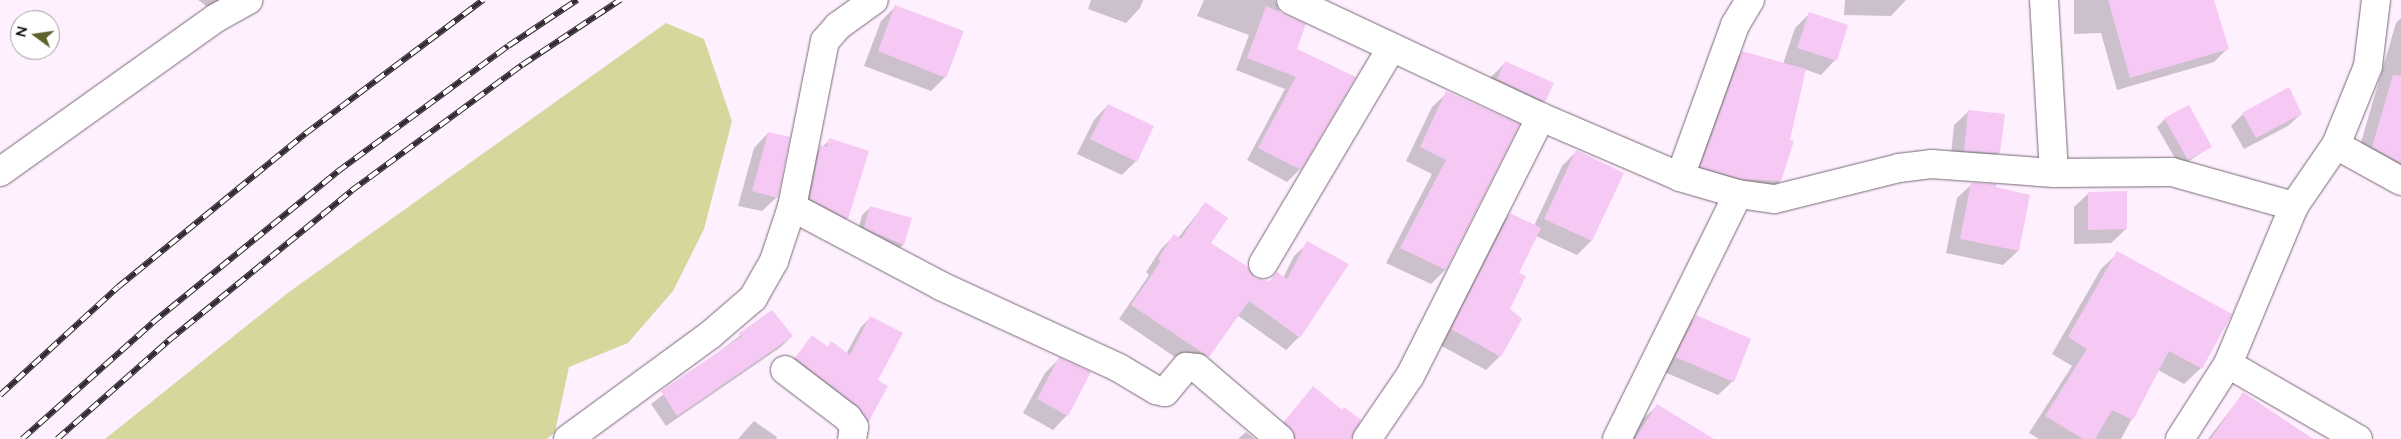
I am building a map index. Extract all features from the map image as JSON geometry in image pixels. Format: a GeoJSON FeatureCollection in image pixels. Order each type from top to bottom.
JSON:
{"type":"FeatureCollection","features":[{"type":"Feature","properties":{"kind":"street"},"geometry":{"type":"LineString","coordinates":[[0,172],[216,18],[248,0]]}},
{"type":"Feature","properties":{"kind":"street"},"geometry":{"type":"LineString","coordinates":[[568,439],[710,335],[753,298],[774,261],[792,207],[825,41],[838,26],[874,0]]}},
{"type":"Feature","properties":{"kind":"street"},"geometry":{"type":"LineString","coordinates":[[1680,177],[1735,25],[1750,0]]}},
{"type":"Feature","properties":{"kind":"street"},"geometry":{"type":"LineString","coordinates":[[2044,0],[2054,172]]}},
{"type":"Feature","properties":{"kind":"street"},"geometry":{"type":"LineString","coordinates":[[2180,439],[2228,364],[2294,206],[2336,144],[2368,66],[2381,2]]}},
{"type":"Feature","properties":{"kind":"street"},"geometry":{"type":"LineString","coordinates":[[1304,3],[1541,118],[1680,177],[1738,194],[1775,199],[1811,193],[1864,176],[1930,164],[2054,172],[2172,172],[2294,206]]}},
{"type":"Feature","properties":{"kind":"street"},"geometry":{"type":"LineString","coordinates":[[1263,264],[1392,47]]}},
{"type":"Feature","properties":{"kind":"street"},"geometry":{"type":"LineString","coordinates":[[1366,439],[1410,376],[1541,118]]}},
{"type":"Feature","properties":{"kind":"street"},"geometry":{"type":"LineString","coordinates":[[2336,144],[2401,181]]}},
{"type":"Feature","properties":{"kind":"street"},"geometry":{"type":"LineString","coordinates":[[1617,439],[1738,194]]}},
{"type":"Feature","properties":{"kind":"street"},"geometry":{"type":"LineString","coordinates":[[792,207],[941,286],[1118,368],[1156,390],[1165,392],[1186,367],[1197,368],[1280,439]]}},
{"type":"Feature","properties":{"kind":"street"},"geometry":{"type":"LineString","coordinates":[[2228,364],[2358,439]]}},
{"type":"Feature","properties":{"kind":"street"},"geometry":{"type":"LineString","coordinates":[[785,370],[848,418],[854,427],[852,439]]}},
{"type":"Feature","properties":{"kind":"shaded area"},"geometry":{"type":"Polygon","coordinates":[[[666,23],[704,39],[732,121],[704,229],[673,291],[628,343],[569,367],[555,432],[547,439],[105,439],[289,292],[666,23]]]}},
{"type":"Feature","properties":{"kind":"building"},"geometry":{"type":"Polygon","coordinates":[[[2108,0],[2214,0],[2229,49],[2130,78],[2108,0]]]}},
{"type":"Feature","properties":{"kind":"building"},"geometry":{"type":"Polygon","coordinates":[[[895,5],[964,31],[946,78],[878,51],[895,5]]]}},
{"type":"Feature","properties":{"kind":"building"},"geometry":{"type":"Polygon","coordinates":[[[1266,6],[1306,24],[1297,49],[1356,77],[1301,170],[1258,148],[1296,77],[1247,58],[1266,6]]]}},
{"type":"Feature","properties":{"kind":"building"},"geometry":{"type":"Polygon","coordinates":[[[1809,12],[1848,25],[1837,61],[1797,48],[1809,12]]]}},
{"type":"Feature","properties":{"kind":"building"},"geometry":{"type":"Polygon","coordinates":[[[1742,51],[1806,69],[1790,140],[1794,141],[1781,181],[1741,179],[1700,167],[1742,51]]]}},
{"type":"Feature","properties":{"kind":"building"},"geometry":{"type":"Polygon","coordinates":[[[1505,61],[1554,83],[1545,102],[1497,79],[1505,61]]]}},
{"type":"Feature","properties":{"kind":"building"},"geometry":{"type":"Polygon","coordinates":[[[2393,75],[2401,76],[2401,163],[2372,147],[2393,75]]]}},
{"type":"Feature","properties":{"kind":"building"},"geometry":{"type":"Polygon","coordinates":[[[2289,87],[2302,114],[2256,138],[2242,113],[2289,87]]]}},
{"type":"Feature","properties":{"kind":"building"},"geometry":{"type":"Polygon","coordinates":[[[1446,91],[1520,124],[1446,270],[1400,248],[1446,160],[1420,147],[1446,91]]]}},
{"type":"Feature","properties":{"kind":"building"},"geometry":{"type":"Polygon","coordinates":[[[1108,104],[1154,126],[1137,162],[1090,139],[1108,104]]]}},
{"type":"Feature","properties":{"kind":"building"},"geometry":{"type":"Polygon","coordinates":[[[2189,105],[2212,147],[2188,160],[2164,118],[2189,105]]]}},
{"type":"Feature","properties":{"kind":"building"},"geometry":{"type":"Polygon","coordinates":[[[1968,110],[2005,114],[2000,153],[1964,151],[1968,110]]]}},
{"type":"Feature","properties":{"kind":"building"},"geometry":{"type":"Polygon","coordinates":[[[768,132],[790,137],[778,198],[752,191],[768,132]]]}},
{"type":"Feature","properties":{"kind":"building"},"geometry":{"type":"Polygon","coordinates":[[[829,138],[869,151],[848,219],[810,199],[820,145],[827,147],[829,138]]]}},
{"type":"Feature","properties":{"kind":"building"},"geometry":{"type":"Polygon","coordinates":[[[1576,150],[1624,173],[1592,241],[1544,219],[1576,150]]]}},
{"type":"Feature","properties":{"kind":"building"},"geometry":{"type":"Polygon","coordinates":[[[1971,183],[1997,184],[1996,187],[2030,195],[2019,251],[1960,239],[1971,183]]]}},
{"type":"Feature","properties":{"kind":"building"},"geometry":{"type":"Polygon","coordinates":[[[2127,191],[2127,229],[2088,230],[2088,192],[2127,191]]]}},
{"type":"Feature","properties":{"kind":"building"},"geometry":{"type":"Polygon","coordinates":[[[1205,202],[1228,218],[1211,243],[1248,267],[1255,278],[1270,281],[1277,272],[1287,279],[1307,241],[1349,264],[1300,338],[1249,301],[1209,357],[1131,305],[1161,261],[1158,259],[1174,234],[1181,239],[1205,202]]]}},
{"type":"Feature","properties":{"kind":"building"},"geometry":{"type":"Polygon","coordinates":[[[870,206],[912,218],[904,245],[864,228],[870,206]]]}},
{"type":"Feature","properties":{"kind":"building"},"geometry":{"type":"Polygon","coordinates":[[[1510,213],[1541,228],[1519,273],[1526,276],[1510,309],[1522,319],[1501,357],[1451,329],[1510,213]]]}},
{"type":"Feature","properties":{"kind":"building"},"geometry":{"type":"Polygon","coordinates":[[[2117,251],[2232,314],[2202,369],[2169,351],[2133,420],[2112,410],[2095,439],[2083,439],[2045,416],[2087,349],[2068,337],[2117,251]]]}},
{"type":"Feature","properties":{"kind":"building"},"geometry":{"type":"Polygon","coordinates":[[[772,310],[793,336],[677,416],[661,391],[742,336],[738,334],[772,310]]]}},
{"type":"Feature","properties":{"kind":"building"},"geometry":{"type":"Polygon","coordinates":[[[1696,315],[1751,339],[1734,382],[1675,357],[1696,315]]]}},
{"type":"Feature","properties":{"kind":"building"},"geometry":{"type":"Polygon","coordinates":[[[870,316],[903,333],[878,380],[888,386],[868,423],[857,406],[795,358],[812,335],[828,347],[831,341],[850,355],[870,316]]]}},
{"type":"Feature","properties":{"kind":"building"},"geometry":{"type":"Polygon","coordinates":[[[1059,357],[1091,372],[1068,416],[1037,399],[1059,357]]]}},
{"type":"Feature","properties":{"kind":"building"},"geometry":{"type":"Polygon","coordinates":[[[1313,386],[1342,410],[1344,407],[1361,420],[1352,439],[1295,439],[1284,422],[1313,386]]]}},
{"type":"Feature","properties":{"kind":"building"},"geometry":{"type":"Polygon","coordinates":[[[2243,392],[2313,439],[2211,439],[2243,392]]]}},
{"type":"Feature","properties":{"kind":"building"},"geometry":{"type":"Polygon","coordinates":[[[1657,404],[1714,439],[1635,439],[1657,404]]]}},
{"type":"Feature","properties":{"kind":"railway"},"geometry":{"type":"LineString","coordinates":[[0,395],[118,287],[305,134],[483,0]]}},
{"type":"Feature","properties":{"kind":"railway"},"geometry":{"type":"LineString","coordinates":[[22,439],[152,323],[337,172],[508,46],[577,0]]}},
{"type":"Feature","properties":{"kind":"railway"},"geometry":{"type":"LineString","coordinates":[[57,439],[168,341],[351,191],[522,65],[620,0]]}}]}
